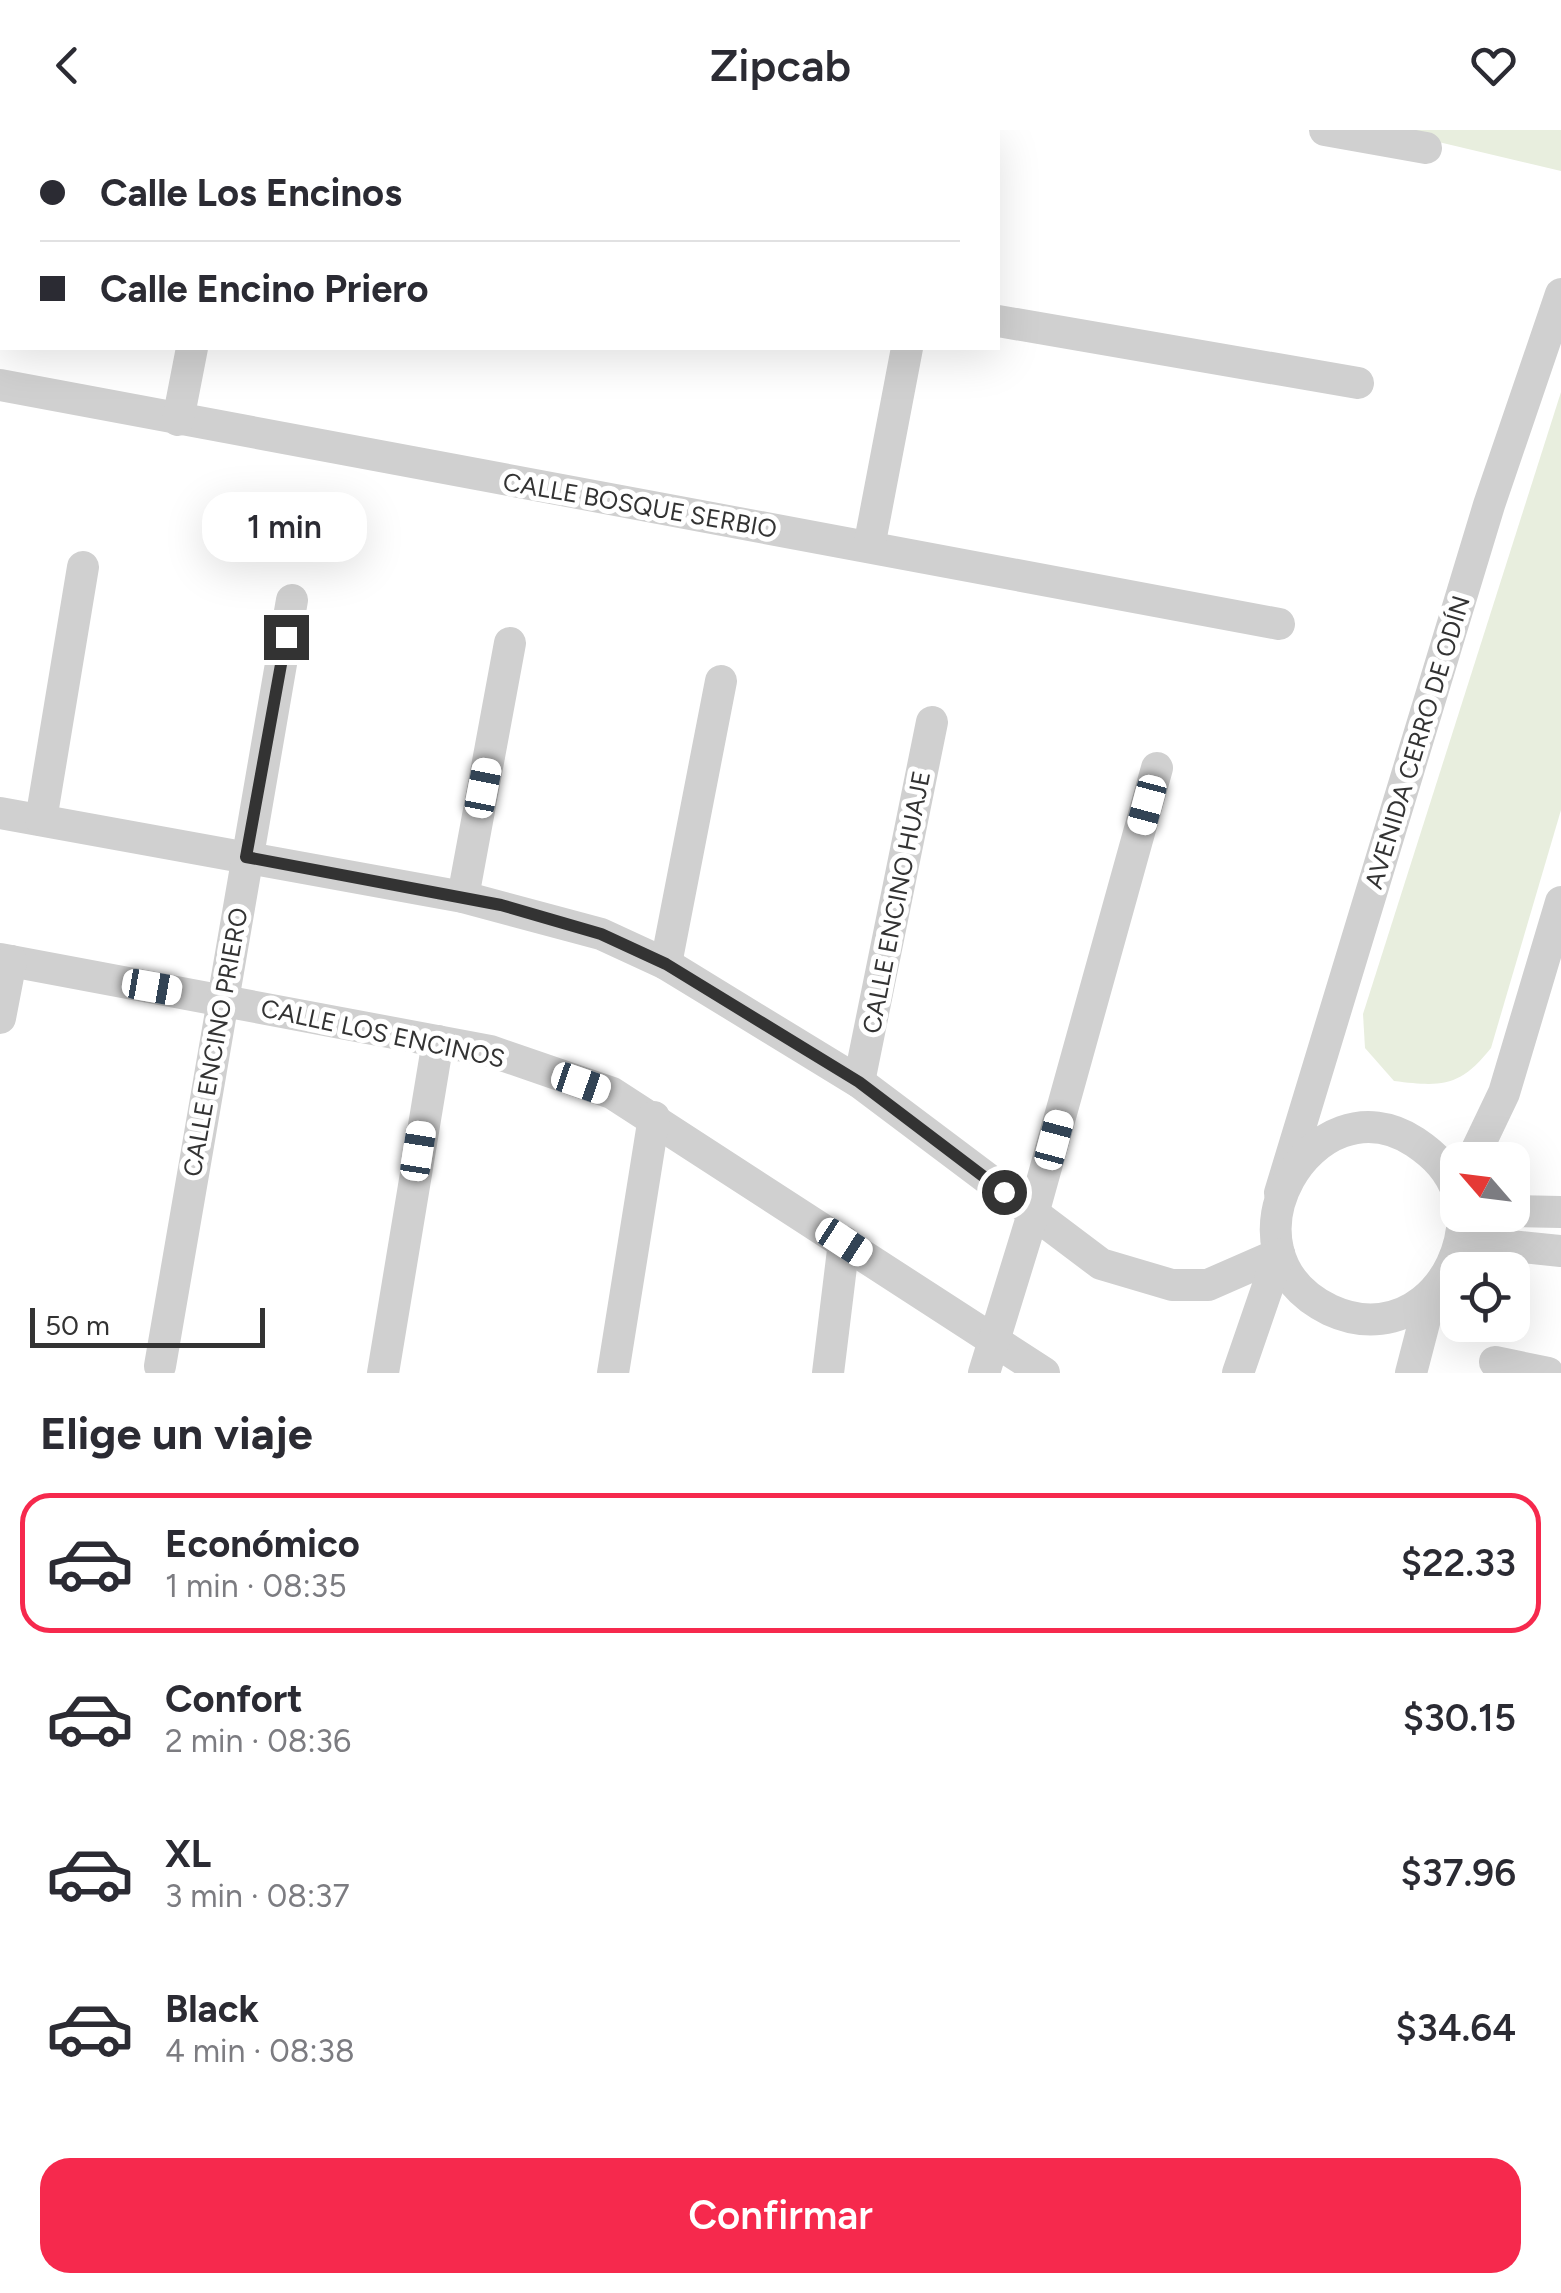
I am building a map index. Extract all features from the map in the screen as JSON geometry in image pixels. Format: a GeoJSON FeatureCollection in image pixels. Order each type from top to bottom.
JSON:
{"type":"FeatureCollection","features":[{"type":"Feature","properties":{"kind":"street"},"geometry":{"type":"LineString","coordinates":[[1325,130],[1426,148]]}},
{"type":"Feature","properties":{"kind":"street","name":"AVENIDA CERRO DE ODÍN"},"geometry":{"type":"LineString","coordinates":[[1279,1254],[1274,1223],[1280,1193],[1489,505],[1561,294]]}},
{"type":"Feature","properties":{"kind":"street"},"geometry":{"type":"LineString","coordinates":[[1000,321],[1358,383]]}},
{"type":"Feature","properties":{"kind":"street"},"geometry":{"type":"LineString","coordinates":[[178,420],[192,350]]}},
{"type":"Feature","properties":{"kind":"street"},"geometry":{"type":"LineString","coordinates":[[869,546],[907,350]]}},
{"type":"Feature","properties":{"kind":"street","name":"CALLE BOSQUE SERBIO"},"geometry":{"type":"LineString","coordinates":[[0,385],[1280,624]]}},
{"type":"Feature","properties":{"kind":"street"},"geometry":{"type":"LineString","coordinates":[[41,820],[83,567]]}},
{"type":"Feature","properties":{"kind":"street","name":"CALLE ENCINO PRIERO"},"geometry":{"type":"LineString","coordinates":[[160,1366],[292,600]]}},
{"type":"Feature","properties":{"kind":"street"},"geometry":{"type":"LineString","coordinates":[[462,897],[510,643]]}},
{"type":"Feature","properties":{"kind":"street"},"geometry":{"type":"LineString","coordinates":[[666,964],[721,682]]}},
{"type":"Feature","properties":{"kind":"street","name":"CALLE ENCINO HUAJE"},"geometry":{"type":"LineString","coordinates":[[859,1082],[932,722]]}},
{"type":"Feature","properties":{"kind":"street"},"geometry":{"type":"LineString","coordinates":[[984,1373],[1034,1214],[1157,768]]}},
{"type":"Feature","properties":{"kind":"street"},"geometry":{"type":"LineString","coordinates":[[0,813],[462,897],[601,934],[666,964],[859,1082],[1100,1264],[1172,1285],[1208,1285],[1279,1254]]}},
{"type":"Feature","properties":{"kind":"street"},"geometry":{"type":"LineString","coordinates":[[1481,1142],[1504,1094],[1561,902]]}},
{"type":"Feature","properties":{"kind":"street"},"geometry":{"type":"LineString","coordinates":[[0,1018],[5,959]]}},
{"type":"Feature","properties":{"kind":"street","name":"CALLE LOS ENCINOS"},"geometry":{"type":"LineString","coordinates":[[5,959],[490,1051],[612,1093],[1044,1373]]}},
{"type":"Feature","properties":{"kind":"street"},"geometry":{"type":"LineString","coordinates":[[382,1373],[438,1042]]}},
{"type":"Feature","properties":{"kind":"street"},"geometry":{"type":"LineString","coordinates":[[613,1373],[654,1118]]}},
{"type":"Feature","properties":{"kind":"street"},"geometry":{"type":"LineString","coordinates":[[1280,1193],[1295,1166],[1317,1145],[1346,1132],[1376,1130],[1407,1137],[1433,1154],[1440,1165]]}},
{"type":"Feature","properties":{"kind":"street"},"geometry":{"type":"LineString","coordinates":[[1530,1211],[1561,1212]]}},
{"type":"Feature","properties":{"kind":"street"},"geometry":{"type":"LineString","coordinates":[[1279,1254],[1304,1292],[1342,1316],[1374,1319],[1404,1312],[1432,1296],[1452,1271],[1461,1232]]}},
{"type":"Feature","properties":{"kind":"street"},"geometry":{"type":"LineString","coordinates":[[1480,1232],[1561,1250]]}},
{"type":"Feature","properties":{"kind":"street"},"geometry":{"type":"LineString","coordinates":[[828,1373],[844,1242]]}},
{"type":"Feature","properties":{"kind":"street"},"geometry":{"type":"LineString","coordinates":[[1238,1373],[1279,1254]]}},
{"type":"Feature","properties":{"kind":"street"},"geometry":{"type":"LineString","coordinates":[[1411,1373],[1432,1296]]}},
{"type":"Feature","properties":{"kind":"street"},"geometry":{"type":"LineString","coordinates":[[1494,1362],[1548,1373]]}},
{"type":"Feature","properties":{"kind":"green space"},"geometry":{"type":"Polygon","coordinates":[[[1388,130],[1561,130],[1561,171],[1388,130]]]}},
{"type":"Feature","properties":{"kind":"green space"},"geometry":{"type":"Polygon","coordinates":[[[1561,392],[1561,810],[1491,1048],[1470,1070],[1449,1081],[1394,1081],[1365,1048],[1363,1014],[1561,392]]]}},
{"type":"Feature","properties":{"kind":"route"},"geometry":{"type":"LineString","coordinates":[[286,637],[246,857],[501,905],[601,934],[666,964],[859,1082],[1004,1192]]}}]}
